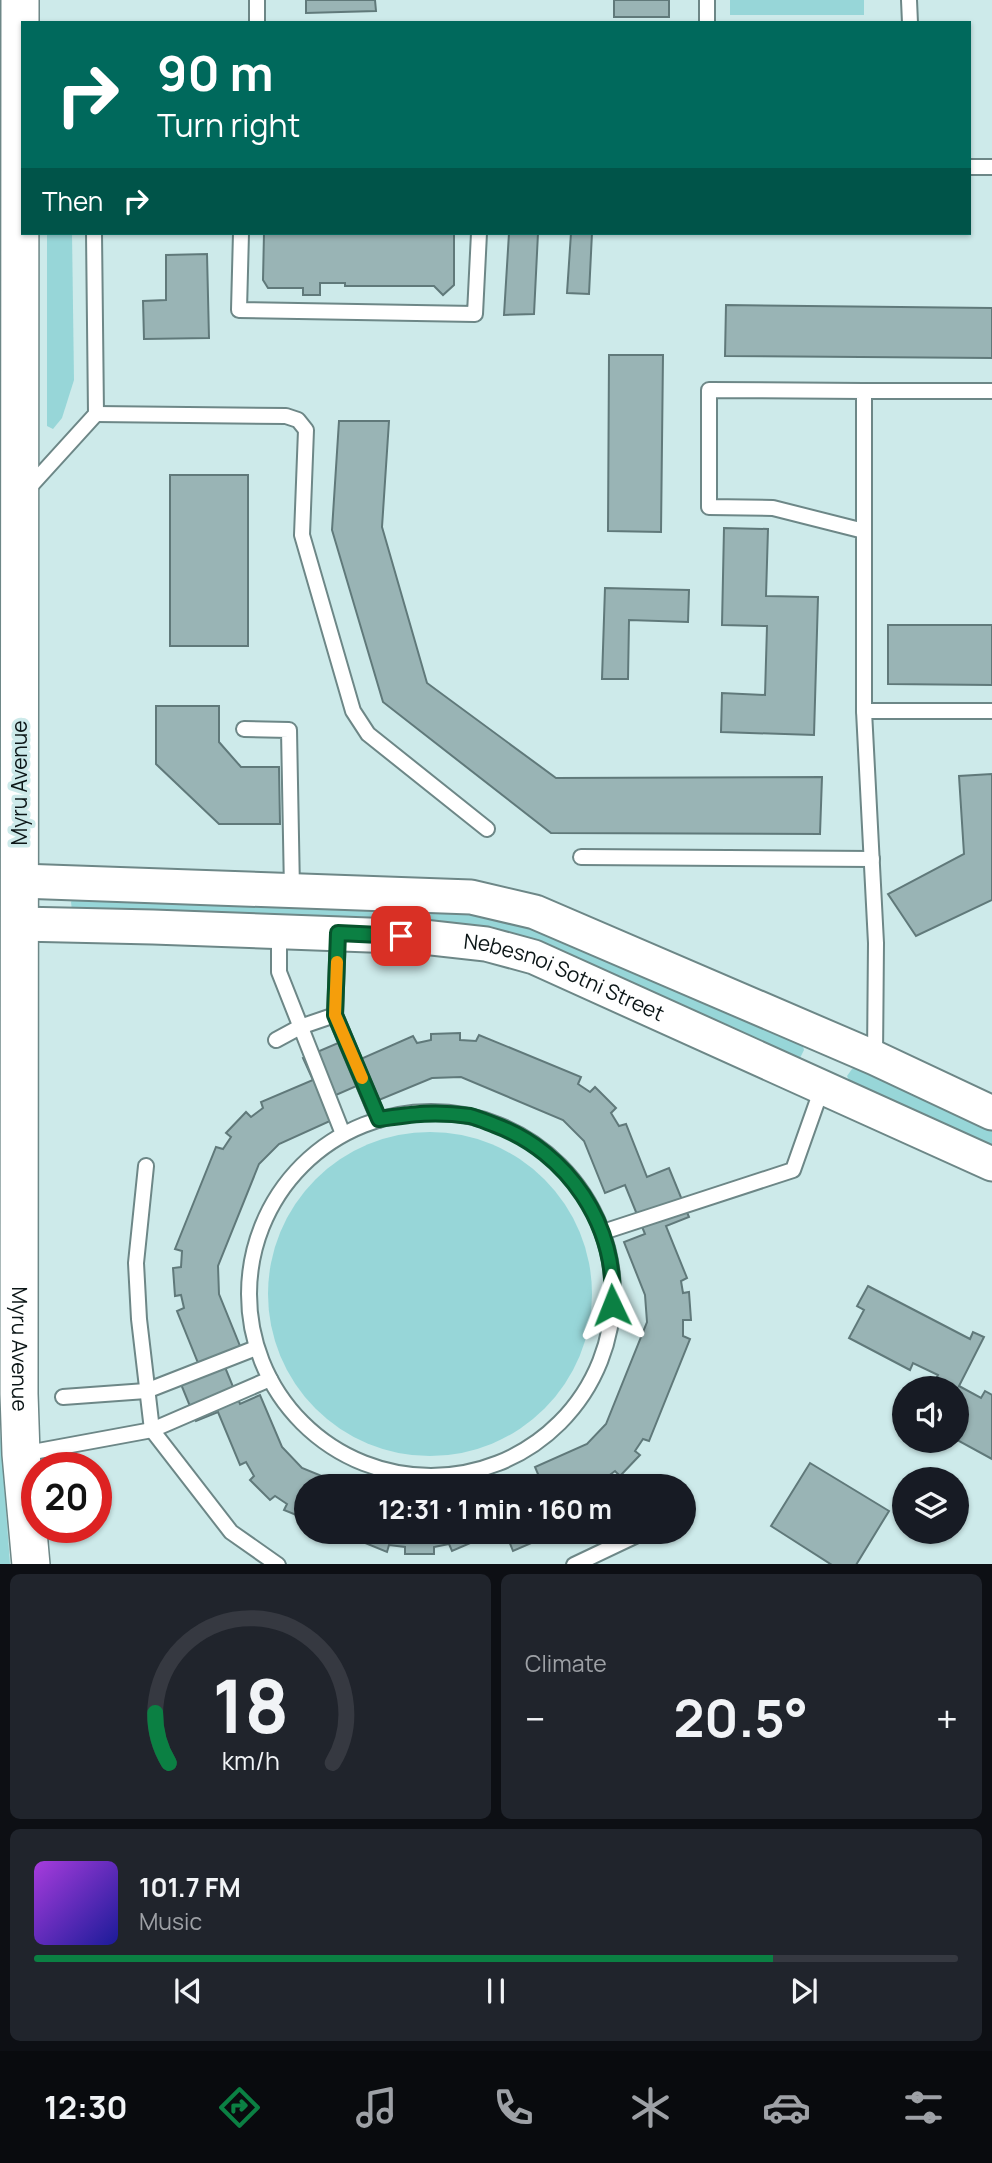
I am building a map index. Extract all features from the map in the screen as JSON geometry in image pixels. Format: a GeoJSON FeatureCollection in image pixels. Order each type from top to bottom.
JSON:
{"type":"FeatureCollection","features":[{"type":"Feature","properties":{"kind":"main road","name":"Myru Avenue"},"geometry":{"type":"LineString","coordinates":[[21,138],[10,497],[20,881],[10,1306],[21,1454]]}},
{"type":"Feature","properties":{"kind":"main road","name":"Myru Avenue"},"geometry":{"type":"LineString","coordinates":[[29,1543],[31,1564]]}},
{"type":"Feature","properties":{"kind":"street"},"geometry":{"type":"LineString","coordinates":[[20,881],[471,897],[535,912],[875,1058],[992,1113]]}},
{"type":"Feature","properties":{"kind":"street","name":"Nebesnoi Sotni Street"},"geometry":{"type":"LineString","coordinates":[[20,925],[338,933],[423,937],[486,944],[534,957],[992,1164]]}},
{"type":"Feature","properties":{"kind":"street"},"geometry":{"type":"LineString","coordinates":[[822,1088],[842,1044]]}},
{"type":"Feature","properties":{"kind":"lane"},"geometry":{"type":"LineString","coordinates":[[257,0],[257,21]]}},
{"type":"Feature","properties":{"kind":"lane"},"geometry":{"type":"LineString","coordinates":[[707,21],[708,0]]}},
{"type":"Feature","properties":{"kind":"lane"},"geometry":{"type":"LineString","coordinates":[[909,0],[911,21]]}},
{"type":"Feature","properties":{"kind":"lane"},"geometry":{"type":"LineString","coordinates":[[971,167],[992,167]]}},
{"type":"Feature","properties":{"kind":"lane"},"geometry":{"type":"LineString","coordinates":[[94,235],[96,414]]}},
{"type":"Feature","properties":{"kind":"lane"},"geometry":{"type":"LineString","coordinates":[[241,235],[239,310],[475,314],[478,235]]}},
{"type":"Feature","properties":{"kind":"lane"},"geometry":{"type":"LineString","coordinates":[[864,531],[772,508],[709,507],[709,390],[992,391]]}},
{"type":"Feature","properties":{"kind":"lane"},"geometry":{"type":"LineString","coordinates":[[864,391],[864,711],[876,943],[875,1058]]}},
{"type":"Feature","properties":{"kind":"lane"},"geometry":{"type":"LineString","coordinates":[[10,497],[96,414],[286,416],[298,420],[306,430],[302,524],[304,545],[353,711],[368,734],[487,829]]}},
{"type":"Feature","properties":{"kind":"lane"},"geometry":{"type":"LineString","coordinates":[[864,711],[992,711]]}},
{"type":"Feature","properties":{"kind":"lane"},"geometry":{"type":"LineString","coordinates":[[244,729],[289,730],[292,890]]}},
{"type":"Feature","properties":{"kind":"lane"},"geometry":{"type":"LineString","coordinates":[[581,857],[872,859]]}},
{"type":"Feature","properties":{"kind":"lane"},"geometry":{"type":"LineString","coordinates":[[279,931],[279,972],[343,1134]]}},
{"type":"Feature","properties":{"kind":"lane"},"geometry":{"type":"LineString","coordinates":[[338,933],[335,1015],[379,1119]]}},
{"type":"Feature","properties":{"kind":"lane"},"geometry":{"type":"LineString","coordinates":[[276,1041],[300,1027],[335,1015]]}},
{"type":"Feature","properties":{"kind":"lane"},"geometry":{"type":"LineString","coordinates":[[603,1232],[793,1170],[822,1088]]}},
{"type":"Feature","properties":{"kind":"lane"},"geometry":{"type":"LineString","coordinates":[[428,1112],[473,1116],[515,1132],[552,1158],[582,1192],[603,1232],[614,1290],[612,1320],[594,1376],[559,1424],[536,1443],[511,1458],[478,1470],[443,1475],[409,1474],[375,1467],[342,1453],[314,1434],[289,1409],[270,1380],[256,1348],[250,1313],[249,1279],[255,1245],[268,1212],[287,1183],[311,1157],[343,1134],[379,1119],[428,1112]]}},
{"type":"Feature","properties":{"kind":"lane"},"geometry":{"type":"LineString","coordinates":[[146,1166],[136,1264],[139,1319],[152,1430],[231,1532],[278,1564]]}},
{"type":"Feature","properties":{"kind":"lane"},"geometry":{"type":"LineString","coordinates":[[63,1397],[146,1391],[256,1348]]}},
{"type":"Feature","properties":{"kind":"lane"},"geometry":{"type":"LineString","coordinates":[[32,1452],[152,1430],[270,1380]]}},
{"type":"Feature","properties":{"kind":"lane"},"geometry":{"type":"LineString","coordinates":[[574,1564],[618,1544]]}},
{"type":"Feature","properties":{"kind":"shaded area"},"geometry":{"type":"Polygon","coordinates":[[[730,0],[864,0],[864,15],[730,15],[730,0]]]}},
{"type":"Feature","properties":{"kind":"shaded area"},"geometry":{"type":"Polygon","coordinates":[[[47,235],[72,235],[74,380],[62,418],[53,429],[47,426],[47,235]]]}},
{"type":"Feature","properties":{"kind":"shaded area"},"geometry":{"type":"Polygon","coordinates":[[[77,894],[433,907],[505,916],[802,1043],[804,1050],[800,1058],[792,1059],[548,950],[72,911],[71,902],[77,894]]]}},
{"type":"Feature","properties":{"kind":"shaded area"},"geometry":{"type":"Polygon","coordinates":[[[861,1068],[992,1128],[992,1150],[852,1086],[847,1076],[852,1069],[861,1068]]]}},
{"type":"Feature","properties":{"kind":"shaded area"},"geometry":{"type":"Polygon","coordinates":[[[430,1132],[462,1135],[492,1144],[520,1159],[545,1179],[565,1204],[580,1232],[589,1262],[592,1294],[589,1326],[580,1356],[565,1384],[545,1409],[520,1429],[492,1444],[462,1453],[430,1456],[398,1453],[368,1444],[340,1429],[315,1409],[295,1384],[280,1356],[271,1326],[268,1294],[271,1262],[280,1232],[295,1204],[315,1179],[340,1159],[368,1144],[398,1135],[430,1132]]]}},
{"type":"Feature","properties":{"kind":"shaded area"},"geometry":{"type":"Polygon","coordinates":[[[0,1429],[10,1564],[0,1564],[0,1429]]]}},
{"type":"Feature","properties":{"kind":"building"},"geometry":{"type":"Polygon","coordinates":[[[306,0],[375,0],[376,11],[306,13],[306,0]]]}},
{"type":"Feature","properties":{"kind":"building"},"geometry":{"type":"Polygon","coordinates":[[[614,0],[669,0],[669,17],[614,17],[614,0]]]}},
{"type":"Feature","properties":{"kind":"building"},"geometry":{"type":"Polygon","coordinates":[[[264,235],[454,235],[454,285],[443,295],[434,286],[345,286],[345,283],[320,283],[320,295],[303,295],[303,288],[268,288],[263,280],[264,235]]]}},
{"type":"Feature","properties":{"kind":"building"},"geometry":{"type":"Polygon","coordinates":[[[509,235],[538,235],[534,314],[504,315],[509,235]]]}},
{"type":"Feature","properties":{"kind":"building"},"geometry":{"type":"Polygon","coordinates":[[[571,235],[592,235],[589,294],[567,293],[571,235]]]}},
{"type":"Feature","properties":{"kind":"building"},"geometry":{"type":"Polygon","coordinates":[[[207,254],[209,338],[144,339],[143,301],[166,300],[166,255],[207,254]]]}},
{"type":"Feature","properties":{"kind":"building"},"geometry":{"type":"Polygon","coordinates":[[[726,305],[992,308],[992,358],[725,356],[726,305]]]}},
{"type":"Feature","properties":{"kind":"building"},"geometry":{"type":"Polygon","coordinates":[[[609,355],[663,355],[661,532],[608,531],[609,355]]]}},
{"type":"Feature","properties":{"kind":"building"},"geometry":{"type":"Polygon","coordinates":[[[339,421],[389,421],[382,527],[427,683],[556,778],[822,777],[820,834],[551,833],[383,702],[332,530],[339,421]]]}},
{"type":"Feature","properties":{"kind":"building"},"geometry":{"type":"Polygon","coordinates":[[[170,475],[248,475],[248,646],[170,646],[170,475]]]}},
{"type":"Feature","properties":{"kind":"building"},"geometry":{"type":"Polygon","coordinates":[[[724,528],[768,529],[766,596],[818,597],[814,735],[721,732],[722,693],[765,695],[767,626],[722,625],[724,528]]]}},
{"type":"Feature","properties":{"kind":"building"},"geometry":{"type":"Polygon","coordinates":[[[605,588],[689,590],[688,622],[629,620],[628,679],[602,679],[605,588]]]}},
{"type":"Feature","properties":{"kind":"building"},"geometry":{"type":"Polygon","coordinates":[[[888,625],[992,625],[992,685],[888,684],[888,625]]]}},
{"type":"Feature","properties":{"kind":"building"},"geometry":{"type":"Polygon","coordinates":[[[156,706],[219,706],[219,742],[241,767],[279,767],[280,824],[219,824],[156,764],[156,706]]]}},
{"type":"Feature","properties":{"kind":"building"},"geometry":{"type":"Polygon","coordinates":[[[992,774],[992,900],[916,936],[888,894],[964,854],[959,776],[992,774]]]}},
{"type":"Feature","properties":{"kind":"building"},"geometry":{"type":"Polygon","coordinates":[[[460,1033],[460,1040],[476,1041],[479,1035],[581,1077],[578,1084],[590,1092],[595,1087],[616,1108],[611,1113],[619,1126],[626,1124],[647,1177],[669,1168],[689,1217],[666,1226],[687,1278],[681,1281],[683,1293],[689,1292],[691,1320],[683,1320],[683,1336],[690,1339],[649,1441],[643,1439],[635,1451],[640,1455],[622,1474],[615,1471],[611,1474],[538,1474],[535,1467],[587,1444],[606,1424],[647,1322],[645,1295],[624,1242],[645,1234],[625,1185],[605,1193],[584,1141],[563,1120],[461,1077],[432,1078],[379,1100],[370,1080],[322,1101],[330,1121],[279,1144],[259,1164],[218,1266],[219,1294],[240,1346],[220,1355],[240,1404],[260,1395],[282,1447],[302,1468],[317,1474],[294,1474],[294,1514],[284,1510],[287,1504],[275,1496],[270,1500],[250,1480],[254,1476],[246,1462],[240,1465],[218,1412],[196,1421],[176,1372],[198,1363],[177,1311],[184,1308],[181,1295],[175,1296],[173,1268],[181,1267],[182,1251],[175,1249],[216,1147],[223,1149],[231,1137],[226,1133],[246,1112],[251,1117],[263,1108],[261,1102],[313,1080],[303,1058],[352,1037],[361,1059],[413,1036],[417,1043],[431,1040],[431,1034],[460,1033]]]}},
{"type":"Feature","properties":{"kind":"building"},"geometry":{"type":"Polygon","coordinates":[[[868,1286],[970,1339],[973,1332],[984,1337],[964,1376],[937,1376],[913,1363],[910,1370],[849,1338],[864,1310],[857,1306],[868,1286]]]}},
{"type":"Feature","properties":{"kind":"building"},"geometry":{"type":"Polygon","coordinates":[[[969,1391],[981,1398],[985,1391],[992,1395],[992,1459],[969,1447],[969,1391]]]}},
{"type":"Feature","properties":{"kind":"building"},"geometry":{"type":"Polygon","coordinates":[[[810,1463],[889,1511],[857,1564],[830,1564],[771,1526],[810,1463]]]}},
{"type":"Feature","properties":{"kind":"building"},"geometry":{"type":"Polygon","coordinates":[[[368,1544],[449,1544],[434,1547],[434,1554],[405,1554],[405,1547],[389,1545],[387,1552],[368,1544]]]}},
{"type":"Feature","properties":{"kind":"building"},"geometry":{"type":"Polygon","coordinates":[[[449,1544],[468,1544],[452,1551],[449,1544]]]}},
{"type":"Feature","properties":{"kind":"building"},"geometry":{"type":"Polygon","coordinates":[[[510,1544],[529,1544],[513,1551],[510,1544]]]}},
{"type":"Feature","properties":{"kind":"slow traffic"},"geometry":{"type":"LineString","coordinates":[[337,962],[335,1015],[362,1078]]}},
{"type":"Feature","properties":{"kind":"route"},"geometry":{"type":"LineString","coordinates":[[401,936],[338,933],[335,1015],[379,1119],[428,1112],[473,1116],[515,1132],[552,1158],[582,1192],[603,1232],[614,1290],[612,1305]]}}]}
